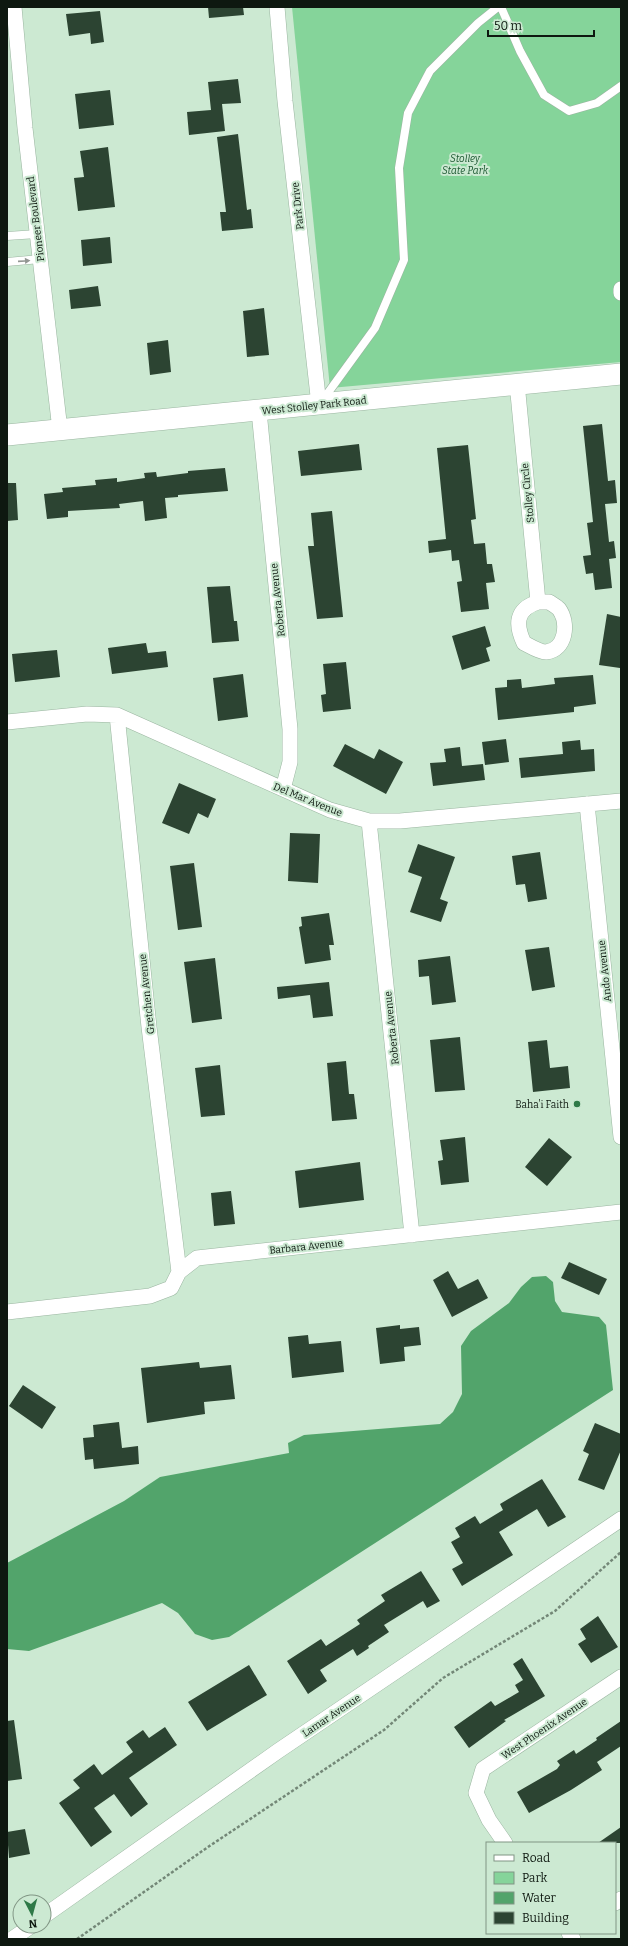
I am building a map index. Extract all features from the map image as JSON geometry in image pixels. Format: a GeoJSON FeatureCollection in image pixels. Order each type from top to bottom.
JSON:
{"type":"FeatureCollection","features":[{"type":"Feature","properties":{"kind":"main road","name":"West Stolley Park Road"},"geometry":{"type":"LineString","coordinates":[[7,435],[319,405],[517,383],[621,374]]}},
{"type":"Feature","properties":{"kind":"street","name":"Park Drive"},"geometry":{"type":"LineString","coordinates":[[277,7],[285,101],[319,405]]}},
{"type":"Feature","properties":{"kind":"street","name":"Pioneer Boulevard"},"geometry":{"type":"LineString","coordinates":[[12,13],[60,430]]}},
{"type":"Feature","properties":{"kind":"street","name":"Stolley Circle"},"geometry":{"type":"LineString","coordinates":[[517,383],[538,602]]}},
{"type":"Feature","properties":{"kind":"street","name":"Roberta Avenue"},"geometry":{"type":"LineString","coordinates":[[259,411],[290,729],[290,762],[284,789]]}},
{"type":"Feature","properties":{"kind":"street","name":"Del Mar Avenue"},"geometry":{"type":"LineString","coordinates":[[7,722],[87,714],[117,715],[330,810],[369,821],[400,821],[621,801]]}},
{"type":"Feature","properties":{"kind":"street","name":"Gretchen Avenue"},"geometry":{"type":"LineString","coordinates":[[117,715],[149,1027],[179,1272]]}},
{"type":"Feature","properties":{"kind":"street","name":"Ando Avenue"},"geometry":{"type":"LineString","coordinates":[[587,804],[621,1137]]}},
{"type":"Feature","properties":{"kind":"street","name":"Roberta Avenue"},"geometry":{"type":"LineString","coordinates":[[369,821],[412,1235]]}},
{"type":"Feature","properties":{"kind":"street","name":"Barbara Avenue"},"geometry":{"type":"LineString","coordinates":[[7,1312],[150,1296],[171,1288],[179,1272],[196,1258],[621,1212]]}},
{"type":"Feature","properties":{"kind":"street","name":"Lamar Avenue"},"geometry":{"type":"LineString","coordinates":[[52,1910],[278,1751],[621,1519]]}},
{"type":"Feature","properties":{"kind":"street","name":"West Phoenix Avenue"},"geometry":{"type":"LineString","coordinates":[[504,1842],[489,1820],[476,1793],[483,1769],[621,1677]]}},
{"type":"Feature","properties":{"kind":"lane"},"geometry":{"type":"LineString","coordinates":[[319,405],[375,328],[404,260],[399,168],[408,113],[430,71],[478,23],[500,7],[520,51],[544,95],[569,111],[597,103],[621,86]]}},
{"type":"Feature","properties":{"kind":"lane"},"geometry":{"type":"LineString","coordinates":[[7,236],[37,234]]}},
{"type":"Feature","properties":{"kind":"lane"},"geometry":{"type":"LineString","coordinates":[[7,262],[40,259]]}},
{"type":"Feature","properties":{"kind":"path"},"geometry":{"type":"LineString","coordinates":[[76,1939],[208,1846],[384,1730],[442,1678],[556,1611],[621,1552]]}},
{"type":"Feature","properties":{"kind":"green space","name":"Stolley State Park"},"geometry":{"type":"Polygon","coordinates":[[[292,7],[621,7],[621,362],[330,388],[292,7]]]}},
{"type":"Feature","properties":{"kind":"water"},"geometry":{"type":"Polygon","coordinates":[[[546,1276],[553,1282],[555,1301],[562,1312],[599,1317],[606,1325],[613,1390],[229,1637],[212,1640],[195,1634],[178,1613],[162,1603],[29,1651],[7,1649],[7,1563],[124,1501],[160,1477],[289,1453],[288,1443],[304,1435],[440,1424],[453,1412],[462,1394],[461,1346],[471,1331],[509,1303],[521,1287],[532,1277],[546,1276]]]}},
{"type":"Feature","properties":{"kind":"building"},"geometry":{"type":"Polygon","coordinates":[[[208,7],[243,7],[244,15],[209,18],[208,7]]]}},
{"type":"Feature","properties":{"kind":"building"},"geometry":{"type":"Polygon","coordinates":[[[100,11],[104,42],[91,44],[90,33],[69,36],[66,14],[100,11]]]}},
{"type":"Feature","properties":{"kind":"building"},"geometry":{"type":"Polygon","coordinates":[[[238,79],[241,103],[222,104],[225,131],[189,135],[187,112],[211,110],[208,82],[238,79]]]}},
{"type":"Feature","properties":{"kind":"building"},"geometry":{"type":"Polygon","coordinates":[[[110,90],[114,125],[79,129],[75,94],[110,90]]]}},
{"type":"Feature","properties":{"kind":"building"},"geometry":{"type":"Polygon","coordinates":[[[238,134],[247,210],[251,209],[253,228],[222,231],[220,212],[226,212],[217,137],[238,134]]]}},
{"type":"Feature","properties":{"kind":"building"},"geometry":{"type":"Polygon","coordinates":[[[108,147],[115,207],[78,211],[74,178],[84,177],[80,151],[108,147]]]}},
{"type":"Feature","properties":{"kind":"building"},"geometry":{"type":"Polygon","coordinates":[[[110,237],[112,263],[83,266],[81,240],[110,237]]]}},
{"type":"Feature","properties":{"kind":"building"},"geometry":{"type":"Polygon","coordinates":[[[98,286],[101,306],[71,309],[69,290],[98,286]]]}},
{"type":"Feature","properties":{"kind":"building"},"geometry":{"type":"Polygon","coordinates":[[[264,308],[269,355],[247,357],[243,311],[264,308]]]}},
{"type":"Feature","properties":{"kind":"building"},"geometry":{"type":"Polygon","coordinates":[[[168,340],[171,372],[150,375],[147,343],[168,340]]]}},
{"type":"Feature","properties":{"kind":"building"},"geometry":{"type":"Polygon","coordinates":[[[602,424],[608,481],[615,480],[617,503],[605,504],[609,542],[614,541],[616,558],[609,559],[612,588],[595,590],[593,573],[586,574],[583,556],[591,555],[587,523],[593,522],[583,426],[602,424]]]}},
{"type":"Feature","properties":{"kind":"building"},"geometry":{"type":"Polygon","coordinates":[[[359,444],[362,470],[301,476],[298,451],[359,444]]]}},
{"type":"Feature","properties":{"kind":"building"},"geometry":{"type":"Polygon","coordinates":[[[468,445],[476,519],[471,520],[474,544],[485,543],[487,564],[492,564],[495,582],[486,583],[489,609],[461,612],[457,582],[462,581],[459,560],[452,561],[451,550],[429,553],[428,541],[446,539],[437,448],[468,445]]]}},
{"type":"Feature","properties":{"kind":"building"},"geometry":{"type":"Polygon","coordinates":[[[225,468],[228,491],[178,495],[178,497],[165,498],[167,518],[145,521],[143,501],[119,504],[120,508],[68,511],[68,517],[47,519],[44,494],[63,492],[62,488],[96,485],[95,480],[117,478],[117,482],[145,478],[144,473],[156,472],[157,477],[188,473],[188,471],[225,468]]]}},
{"type":"Feature","properties":{"kind":"building"},"geometry":{"type":"Polygon","coordinates":[[[7,483],[16,483],[18,520],[7,521],[7,483]]]}},
{"type":"Feature","properties":{"kind":"building"},"geometry":{"type":"Polygon","coordinates":[[[332,511],[343,617],[317,619],[308,546],[314,546],[311,513],[332,511]]]}},
{"type":"Feature","properties":{"kind":"building"},"geometry":{"type":"Polygon","coordinates":[[[230,586],[234,621],[237,621],[239,641],[212,643],[207,587],[230,586]]]}},
{"type":"Feature","properties":{"kind":"building"},"geometry":{"type":"Polygon","coordinates":[[[607,614],[621,617],[620,668],[599,665],[607,614]]]}},
{"type":"Feature","properties":{"kind":"building"},"geometry":{"type":"Polygon","coordinates":[[[485,626],[491,646],[486,648],[490,661],[462,670],[452,636],[485,626]]]}},
{"type":"Feature","properties":{"kind":"building"},"geometry":{"type":"Polygon","coordinates":[[[146,643],[148,653],[166,651],[168,667],[112,674],[108,648],[146,643]]]}},
{"type":"Feature","properties":{"kind":"building"},"geometry":{"type":"Polygon","coordinates":[[[57,650],[60,677],[15,682],[12,654],[57,650]]]}},
{"type":"Feature","properties":{"kind":"building"},"geometry":{"type":"Polygon","coordinates":[[[346,662],[351,709],[323,712],[321,695],[326,694],[323,664],[346,662]]]}},
{"type":"Feature","properties":{"kind":"building"},"geometry":{"type":"Polygon","coordinates":[[[243,674],[248,717],[218,721],[213,678],[243,674]]]}},
{"type":"Feature","properties":{"kind":"building"},"geometry":{"type":"Polygon","coordinates":[[[593,675],[596,704],[574,707],[574,712],[498,720],[495,688],[507,687],[507,680],[521,679],[522,688],[555,684],[554,678],[593,675]]]}},
{"type":"Feature","properties":{"kind":"building"},"geometry":{"type":"Polygon","coordinates":[[[506,739],[509,762],[485,765],[482,742],[506,739]]]}},
{"type":"Feature","properties":{"kind":"building"},"geometry":{"type":"Polygon","coordinates":[[[580,740],[581,750],[594,749],[595,771],[521,778],[519,758],[563,754],[562,742],[580,740]]]}},
{"type":"Feature","properties":{"kind":"building"},"geometry":{"type":"Polygon","coordinates":[[[345,744],[374,759],[379,749],[403,762],[386,794],[333,766],[345,744]]]}},
{"type":"Feature","properties":{"kind":"building"},"geometry":{"type":"Polygon","coordinates":[[[460,747],[462,766],[483,764],[485,780],[433,786],[430,763],[446,762],[444,749],[460,747]]]}},
{"type":"Feature","properties":{"kind":"building"},"geometry":{"type":"Polygon","coordinates":[[[179,783],[216,799],[208,818],[198,813],[189,834],[162,823],[179,783]]]}},
{"type":"Feature","properties":{"kind":"building"},"geometry":{"type":"Polygon","coordinates":[[[290,833],[320,834],[318,883],[288,881],[290,833]]]}},
{"type":"Feature","properties":{"kind":"building"},"geometry":{"type":"Polygon","coordinates":[[[418,844],[455,857],[440,899],[448,902],[441,922],[410,912],[422,877],[408,872],[418,844]]]}},
{"type":"Feature","properties":{"kind":"building"},"geometry":{"type":"Polygon","coordinates":[[[540,852],[547,899],[528,902],[525,884],[516,885],[512,856],[540,852]]]}},
{"type":"Feature","properties":{"kind":"building"},"geometry":{"type":"Polygon","coordinates":[[[194,863],[202,927],[178,930],[170,866],[194,863]]]}},
{"type":"Feature","properties":{"kind":"building"},"geometry":{"type":"Polygon","coordinates":[[[329,913],[334,945],[329,945],[331,960],[305,964],[299,927],[302,926],[301,917],[329,913]]]}},
{"type":"Feature","properties":{"kind":"building"},"geometry":{"type":"Polygon","coordinates":[[[549,947],[555,987],[532,991],[525,950],[549,947]]]}},
{"type":"Feature","properties":{"kind":"building"},"geometry":{"type":"Polygon","coordinates":[[[450,956],[456,1002],[432,1005],[429,976],[419,977],[418,960],[450,956]]]}},
{"type":"Feature","properties":{"kind":"building"},"geometry":{"type":"Polygon","coordinates":[[[215,958],[222,1019],[192,1023],[184,962],[215,958]]]}},
{"type":"Feature","properties":{"kind":"building"},"geometry":{"type":"Polygon","coordinates":[[[329,982],[333,1016],[313,1018],[310,995],[278,999],[277,987],[329,982]]]}},
{"type":"Feature","properties":{"kind":"building"},"geometry":{"type":"Polygon","coordinates":[[[460,1037],[465,1090],[435,1092],[430,1040],[460,1037]]]}},
{"type":"Feature","properties":{"kind":"building"},"geometry":{"type":"Polygon","coordinates":[[[547,1040],[550,1068],[568,1066],[570,1088],[533,1092],[528,1042],[547,1040]]]}},
{"type":"Feature","properties":{"kind":"building"},"geometry":{"type":"Polygon","coordinates":[[[346,1061],[349,1094],[354,1094],[357,1119],[332,1121],[327,1063],[346,1061]]]}},
{"type":"Feature","properties":{"kind":"building"},"geometry":{"type":"Polygon","coordinates":[[[220,1065],[225,1115],[201,1117],[195,1068],[220,1065]]]}},
{"type":"Feature","properties":{"kind":"building"},"geometry":{"type":"Polygon","coordinates":[[[465,1137],[469,1182],[441,1185],[438,1161],[443,1160],[440,1140],[465,1137]]]}},
{"type":"Feature","properties":{"kind":"building"},"geometry":{"type":"Polygon","coordinates":[[[549,1138],[572,1157],[547,1186],[525,1167],[549,1138]]]}},
{"type":"Feature","properties":{"kind":"building"},"geometry":{"type":"Polygon","coordinates":[[[360,1162],[364,1200],[299,1208],[295,1171],[360,1162]]]}},
{"type":"Feature","properties":{"kind":"building"},"geometry":{"type":"Polygon","coordinates":[[[231,1191],[235,1224],[214,1226],[211,1193],[231,1191]]]}},
{"type":"Feature","properties":{"kind":"building"},"geometry":{"type":"Polygon","coordinates":[[[569,1262],[607,1279],[599,1295],[561,1278],[569,1262]]]}},
{"type":"Feature","properties":{"kind":"building"},"geometry":{"type":"Polygon","coordinates":[[[448,1271],[458,1289],[478,1279],[488,1298],[452,1317],[433,1280],[448,1271]]]}},
{"type":"Feature","properties":{"kind":"building"},"geometry":{"type":"Polygon","coordinates":[[[400,1325],[400,1329],[419,1327],[421,1345],[404,1347],[405,1361],[380,1364],[376,1328],[400,1325]]]}},
{"type":"Feature","properties":{"kind":"building"},"geometry":{"type":"Polygon","coordinates":[[[308,1335],[309,1344],[341,1341],[344,1372],[292,1378],[288,1337],[308,1335]]]}},
{"type":"Feature","properties":{"kind":"building"},"geometry":{"type":"Polygon","coordinates":[[[199,1362],[200,1368],[231,1365],[235,1399],[204,1402],[205,1414],[147,1423],[141,1368],[199,1362]]]}},
{"type":"Feature","properties":{"kind":"building"},"geometry":{"type":"Polygon","coordinates":[[[23,1385],[56,1407],[42,1429],[9,1406],[23,1385]]]}},
{"type":"Feature","properties":{"kind":"building"},"geometry":{"type":"Polygon","coordinates":[[[119,1422],[122,1448],[138,1446],[139,1464],[94,1469],[93,1459],[85,1460],[83,1438],[94,1437],[93,1425],[119,1422]]]}},
{"type":"Feature","properties":{"kind":"building"},"geometry":{"type":"Polygon","coordinates":[[[595,1423],[621,1434],[621,1450],[604,1490],[578,1480],[589,1454],[583,1451],[595,1423]]]}},
{"type":"Feature","properties":{"kind":"building"},"geometry":{"type":"Polygon","coordinates":[[[542,1479],[566,1517],[548,1527],[537,1509],[499,1532],[513,1555],[462,1586],[452,1569],[463,1563],[451,1542],[460,1537],[455,1528],[475,1516],[480,1524],[503,1510],[500,1504],[542,1479]]]}},
{"type":"Feature","properties":{"kind":"building"},"geometry":{"type":"Polygon","coordinates":[[[421,1571],[440,1601],[427,1608],[423,1601],[384,1625],[389,1632],[368,1646],[369,1648],[357,1656],[353,1649],[320,1670],[327,1681],[308,1694],[287,1661],[321,1639],[326,1646],[360,1624],[357,1620],[385,1601],[381,1595],[421,1571]]]}},
{"type":"Feature","properties":{"kind":"building"},"geometry":{"type":"Polygon","coordinates":[[[598,1616],[618,1647],[591,1663],[578,1644],[586,1639],[580,1629],[598,1616]]]}},
{"type":"Feature","properties":{"kind":"building"},"geometry":{"type":"Polygon","coordinates":[[[522,1658],[545,1696],[504,1720],[506,1721],[469,1748],[454,1727],[491,1701],[495,1706],[519,1692],[515,1685],[523,1680],[513,1664],[522,1658]]]}},
{"type":"Feature","properties":{"kind":"building"},"geometry":{"type":"Polygon","coordinates":[[[249,1665],[267,1695],[207,1731],[188,1702],[249,1665]]]}},
{"type":"Feature","properties":{"kind":"building"},"geometry":{"type":"Polygon","coordinates":[[[14,1720],[22,1779],[7,1781],[7,1721],[14,1720]]]}},
{"type":"Feature","properties":{"kind":"building"},"geometry":{"type":"Polygon","coordinates":[[[621,1721],[621,1746],[597,1762],[602,1770],[571,1790],[529,1813],[517,1792],[557,1769],[560,1765],[557,1761],[574,1750],[576,1754],[621,1721]]]}},
{"type":"Feature","properties":{"kind":"building"},"geometry":{"type":"Polygon","coordinates":[[[165,1727],[177,1745],[129,1778],[148,1804],[131,1817],[114,1794],[94,1808],[112,1832],[91,1847],[59,1803],[80,1788],[73,1780],[94,1764],[102,1775],[133,1752],[126,1742],[143,1730],[149,1738],[165,1727]]]}},
{"type":"Feature","properties":{"kind":"building"},"geometry":{"type":"Polygon","coordinates":[[[621,1827],[621,1843],[599,1842],[621,1827]]]}},
{"type":"Feature","properties":{"kind":"building"},"geometry":{"type":"Polygon","coordinates":[[[25,1829],[30,1854],[9,1858],[7,1832],[25,1829]]]}},
{"type":"Feature","properties":{"kind":"place","name":"Baha'i Faith"},"geometry":{"type":"Point","coordinates":[577,1104]}}]}
